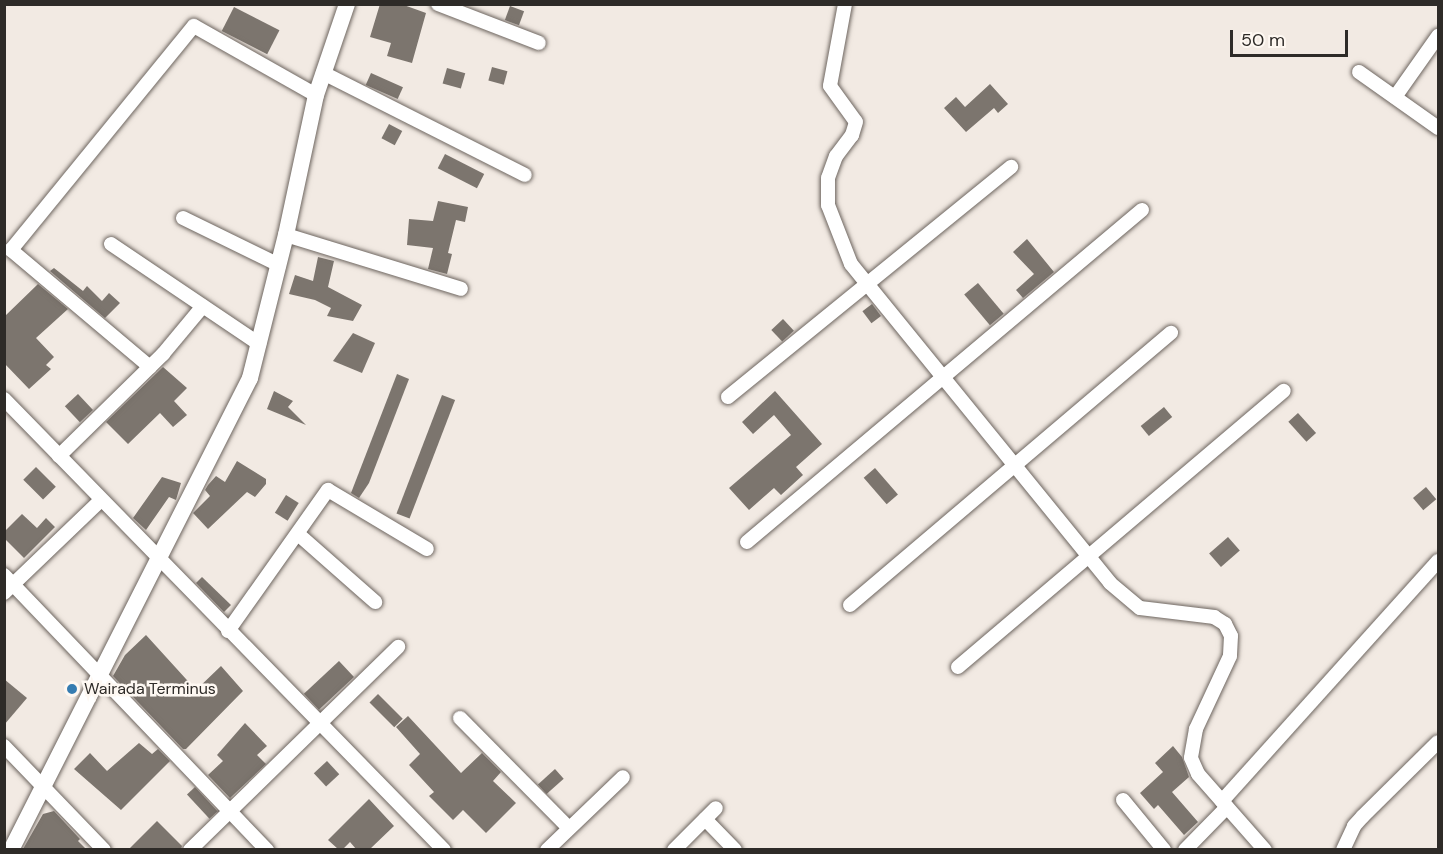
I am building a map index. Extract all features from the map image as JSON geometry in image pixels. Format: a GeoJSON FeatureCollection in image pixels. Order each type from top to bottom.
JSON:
{"type":"FeatureCollection","features":[{"type":"Feature","properties":{"kind":"street"},"geometry":{"type":"LineString","coordinates":[[11,849],[250,378],[286,235],[316,95],[347,4]]}},
{"type":"Feature","properties":{"kind":"street"},"geometry":{"type":"LineString","coordinates":[[438,4],[538,43]]}},
{"type":"Feature","properties":{"kind":"street"},"geometry":{"type":"LineString","coordinates":[[845,4],[830,86],[856,122],[852,135],[836,156],[828,178],[828,205],[850,264],[1110,583],[1140,608],[1214,616],[1225,624],[1231,636],[1230,656],[1196,729],[1191,758],[1198,774],[1265,849]]}},
{"type":"Feature","properties":{"kind":"street"},"geometry":{"type":"LineString","coordinates":[[150,367],[11,250],[194,26],[316,95]]}},
{"type":"Feature","properties":{"kind":"street"},"geometry":{"type":"LineString","coordinates":[[1395,97],[1438,36]]}},
{"type":"Feature","properties":{"kind":"street"},"geometry":{"type":"LineString","coordinates":[[1359,72],[1438,128]]}},
{"type":"Feature","properties":{"kind":"street"},"geometry":{"type":"LineString","coordinates":[[323,73],[525,175]]}},
{"type":"Feature","properties":{"kind":"street"},"geometry":{"type":"LineString","coordinates":[[728,397],[1011,167]]}},
{"type":"Feature","properties":{"kind":"street"},"geometry":{"type":"LineString","coordinates":[[747,542],[1142,210]]}},
{"type":"Feature","properties":{"kind":"street"},"geometry":{"type":"LineString","coordinates":[[183,218],[279,265]]}},
{"type":"Feature","properties":{"kind":"street"},"geometry":{"type":"LineString","coordinates":[[286,235],[461,290]]}},
{"type":"Feature","properties":{"kind":"street"},"geometry":{"type":"LineString","coordinates":[[111,244],[259,344]]}},
{"type":"Feature","properties":{"kind":"street"},"geometry":{"type":"LineString","coordinates":[[59,456],[150,367],[203,306]]}},
{"type":"Feature","properties":{"kind":"street"},"geometry":{"type":"LineString","coordinates":[[850,605],[1171,333]]}},
{"type":"Feature","properties":{"kind":"street"},"geometry":{"type":"LineString","coordinates":[[958,667],[1284,391]]}},
{"type":"Feature","properties":{"kind":"street"},"geometry":{"type":"LineString","coordinates":[[4,399],[228,631],[444,849]]}},
{"type":"Feature","properties":{"kind":"street"},"geometry":{"type":"LineString","coordinates":[[228,631],[328,490],[427,549]]}},
{"type":"Feature","properties":{"kind":"street"},"geometry":{"type":"LineString","coordinates":[[101,500],[7,584],[100,675],[267,849]]}},
{"type":"Feature","properties":{"kind":"street"},"geometry":{"type":"LineString","coordinates":[[298,534],[375,602]]}},
{"type":"Feature","properties":{"kind":"street"},"geometry":{"type":"LineString","coordinates":[[1185,849],[1438,561]]}},
{"type":"Feature","properties":{"kind":"street"},"geometry":{"type":"LineString","coordinates":[[190,849],[398,647]]}},
{"type":"Feature","properties":{"kind":"street"},"geometry":{"type":"LineString","coordinates":[[460,718],[570,828]]}},
{"type":"Feature","properties":{"kind":"street"},"geometry":{"type":"LineString","coordinates":[[1343,849],[1363,816],[1438,742]]}},
{"type":"Feature","properties":{"kind":"street"},"geometry":{"type":"LineString","coordinates":[[4,746],[104,849]]}},
{"type":"Feature","properties":{"kind":"street"},"geometry":{"type":"LineString","coordinates":[[547,849],[623,777]]}},
{"type":"Feature","properties":{"kind":"street"},"geometry":{"type":"LineString","coordinates":[[1123,800],[1164,849]]}},
{"type":"Feature","properties":{"kind":"street"},"geometry":{"type":"LineString","coordinates":[[674,849],[716,808]]}},
{"type":"Feature","properties":{"kind":"street"},"geometry":{"type":"LineString","coordinates":[[705,819],[735,849]]}},
{"type":"Feature","properties":{"kind":"building"},"geometry":{"type":"Polygon","coordinates":[[[380,4],[401,4],[426,13],[412,63],[387,56],[391,43],[370,37],[380,4]]]}},
{"type":"Feature","properties":{"kind":"building"},"geometry":{"type":"Polygon","coordinates":[[[510,6],[524,11],[519,25],[505,20],[510,6]]]}},
{"type":"Feature","properties":{"kind":"building"},"geometry":{"type":"Polygon","coordinates":[[[234,7],[279,30],[267,54],[222,31],[234,7]]]}},
{"type":"Feature","properties":{"kind":"building"},"geometry":{"type":"Polygon","coordinates":[[[492,67],[507,71],[504,85],[488,81],[492,67]]]}},
{"type":"Feature","properties":{"kind":"building"},"geometry":{"type":"Polygon","coordinates":[[[447,68],[465,73],[461,89],[443,83],[447,68]]]}},
{"type":"Feature","properties":{"kind":"building"},"geometry":{"type":"Polygon","coordinates":[[[371,73],[403,87],[398,99],[366,85],[371,73]]]}},
{"type":"Feature","properties":{"kind":"building"},"geometry":{"type":"Polygon","coordinates":[[[990,84],[1008,104],[998,113],[994,108],[966,132],[944,108],[956,97],[965,107],[990,84]]]}},
{"type":"Feature","properties":{"kind":"building"},"geometry":{"type":"Polygon","coordinates":[[[389,124],[402,131],[395,145],[381,138],[389,124]]]}},
{"type":"Feature","properties":{"kind":"building"},"geometry":{"type":"Polygon","coordinates":[[[445,154],[484,174],[477,188],[438,168],[445,154]]]}},
{"type":"Feature","properties":{"kind":"building"},"geometry":{"type":"Polygon","coordinates":[[[438,201],[468,207],[465,222],[456,220],[448,253],[452,254],[447,274],[428,269],[433,248],[407,245],[409,219],[433,221],[438,201]]]}},
{"type":"Feature","properties":{"kind":"building"},"geometry":{"type":"Polygon","coordinates":[[[1027,239],[1054,272],[1023,298],[1016,290],[1034,274],[1013,252],[1027,239]]]}},
{"type":"Feature","properties":{"kind":"building"},"geometry":{"type":"Polygon","coordinates":[[[318,257],[334,261],[328,287],[362,305],[353,321],[327,316],[331,308],[315,300],[289,294],[295,275],[313,281],[318,257]]]}},
{"type":"Feature","properties":{"kind":"building"},"geometry":{"type":"Polygon","coordinates":[[[54,268],[83,291],[87,286],[102,301],[109,293],[120,303],[105,318],[50,271],[54,268]]]}},
{"type":"Feature","properties":{"kind":"building"},"geometry":{"type":"Polygon","coordinates":[[[978,283],[1004,314],[990,325],[964,295],[978,283]]]}},
{"type":"Feature","properties":{"kind":"building"},"geometry":{"type":"Polygon","coordinates":[[[38,284],[68,309],[36,338],[54,357],[46,365],[51,369],[29,389],[4,363],[4,317],[38,284]]]}},
{"type":"Feature","properties":{"kind":"building"},"geometry":{"type":"Polygon","coordinates":[[[872,304],[881,316],[871,323],[862,311],[872,304]]]}},
{"type":"Feature","properties":{"kind":"building"},"geometry":{"type":"Polygon","coordinates":[[[783,319],[794,331],[782,342],[771,330],[783,319]]]}},
{"type":"Feature","properties":{"kind":"building"},"geometry":{"type":"Polygon","coordinates":[[[353,333],[375,343],[362,373],[333,361],[353,333]]]}},
{"type":"Feature","properties":{"kind":"building"},"geometry":{"type":"Polygon","coordinates":[[[163,367],[187,388],[174,401],[187,415],[173,427],[160,413],[128,444],[106,422],[163,367]]]}},
{"type":"Feature","properties":{"kind":"building"},"geometry":{"type":"Polygon","coordinates":[[[397,374],[409,379],[369,483],[359,498],[351,493],[397,374]]]}},
{"type":"Feature","properties":{"kind":"building"},"geometry":{"type":"Polygon","coordinates":[[[274,391],[293,401],[288,407],[306,425],[267,409],[274,391]]]}},
{"type":"Feature","properties":{"kind":"building"},"geometry":{"type":"Polygon","coordinates":[[[775,391],[822,444],[796,467],[803,475],[781,495],[774,488],[749,510],[729,488],[791,435],[774,415],[753,434],[742,422],[775,391]]]}},
{"type":"Feature","properties":{"kind":"building"},"geometry":{"type":"Polygon","coordinates":[[[78,394],[93,410],[80,422],[65,406],[78,394]]]}},
{"type":"Feature","properties":{"kind":"building"},"geometry":{"type":"Polygon","coordinates":[[[442,395],[455,400],[410,519],[396,514],[442,395]]]}},
{"type":"Feature","properties":{"kind":"building"},"geometry":{"type":"Polygon","coordinates":[[[1164,407],[1172,417],[1149,436],[1141,426],[1164,407]]]}},
{"type":"Feature","properties":{"kind":"building"},"geometry":{"type":"Polygon","coordinates":[[[1298,413],[1316,433],[1306,442],[1288,422],[1298,413]]]}},
{"type":"Feature","properties":{"kind":"building"},"geometry":{"type":"Polygon","coordinates":[[[237,461],[266,479],[266,484],[255,497],[247,492],[208,529],[193,513],[210,496],[205,490],[208,485],[216,476],[225,482],[237,461]]]}},
{"type":"Feature","properties":{"kind":"building"},"geometry":{"type":"Polygon","coordinates":[[[36,467],[56,487],[43,500],[23,480],[36,467]]]}},
{"type":"Feature","properties":{"kind":"building"},"geometry":{"type":"Polygon","coordinates":[[[875,468],[898,494],[887,504],[864,478],[875,468]]]}},
{"type":"Feature","properties":{"kind":"building"},"geometry":{"type":"Polygon","coordinates":[[[162,477],[181,483],[176,500],[169,497],[146,530],[133,518],[162,477]]]}},
{"type":"Feature","properties":{"kind":"building"},"geometry":{"type":"Polygon","coordinates":[[[1426,487],[1436,499],[1423,510],[1413,498],[1426,487]]]}},
{"type":"Feature","properties":{"kind":"building"},"geometry":{"type":"Polygon","coordinates":[[[286,495],[299,503],[288,521],[275,513],[286,495]]]}},
{"type":"Feature","properties":{"kind":"building"},"geometry":{"type":"Polygon","coordinates":[[[22,514],[37,528],[46,518],[55,527],[24,558],[4,538],[4,532],[22,514]]]}},
{"type":"Feature","properties":{"kind":"building"},"geometry":{"type":"Polygon","coordinates":[[[1228,537],[1240,551],[1221,567],[1209,553],[1228,537]]]}},
{"type":"Feature","properties":{"kind":"building"},"geometry":{"type":"Polygon","coordinates":[[[202,577],[231,605],[224,612],[196,583],[202,577]]]}},
{"type":"Feature","properties":{"kind":"building"},"geometry":{"type":"Polygon","coordinates":[[[146,635],[196,690],[221,666],[243,691],[186,749],[183,749],[113,676],[125,655],[146,635]]]}},
{"type":"Feature","properties":{"kind":"building"},"geometry":{"type":"Polygon","coordinates":[[[339,661],[354,677],[319,710],[304,694],[339,661]]]}},
{"type":"Feature","properties":{"kind":"building"},"geometry":{"type":"Polygon","coordinates":[[[4,679],[27,698],[4,725],[4,679]]]}},
{"type":"Feature","properties":{"kind":"building"},"geometry":{"type":"Polygon","coordinates":[[[378,694],[403,719],[394,727],[370,702],[378,694]]]}},
{"type":"Feature","properties":{"kind":"building"},"geometry":{"type":"Polygon","coordinates":[[[408,716],[461,773],[482,753],[501,772],[493,781],[516,803],[486,833],[463,810],[453,820],[429,796],[434,792],[409,765],[420,754],[396,727],[408,716]]]}},
{"type":"Feature","properties":{"kind":"building"},"geometry":{"type":"Polygon","coordinates":[[[245,723],[267,746],[257,755],[266,764],[230,798],[208,775],[223,761],[217,755],[245,723]]]}},
{"type":"Feature","properties":{"kind":"building"},"geometry":{"type":"Polygon","coordinates":[[[139,743],[152,754],[158,749],[170,761],[121,810],[74,769],[90,753],[107,771],[139,743]]]}},
{"type":"Feature","properties":{"kind":"building"},"geometry":{"type":"Polygon","coordinates":[[[1173,746],[1182,757],[1189,777],[1172,792],[1198,822],[1184,835],[1158,805],[1154,809],[1140,793],[1163,772],[1155,763],[1173,746]]]}},
{"type":"Feature","properties":{"kind":"building"},"geometry":{"type":"Polygon","coordinates":[[[327,761],[339,774],[326,786],[314,773],[327,761]]]}},
{"type":"Feature","properties":{"kind":"building"},"geometry":{"type":"Polygon","coordinates":[[[555,769],[564,779],[547,794],[538,784],[555,769]]]}},
{"type":"Feature","properties":{"kind":"building"},"geometry":{"type":"Polygon","coordinates":[[[195,787],[218,811],[209,819],[187,795],[195,787]]]}},
{"type":"Feature","properties":{"kind":"building"},"geometry":{"type":"Polygon","coordinates":[[[369,799],[394,826],[370,849],[356,849],[350,842],[343,849],[338,849],[328,840],[369,799]]]}},
{"type":"Feature","properties":{"kind":"building"},"geometry":{"type":"Polygon","coordinates":[[[54,811],[80,839],[78,841],[86,849],[23,849],[43,814],[54,811]]]}},
{"type":"Feature","properties":{"kind":"building"},"geometry":{"type":"Polygon","coordinates":[[[157,821],[182,846],[181,849],[129,849],[157,821]]]}},
{"type":"Feature","properties":{"kind":"place","name":"Wairada Terminus"},"geometry":{"type":"Point","coordinates":[72,689]}}]}
